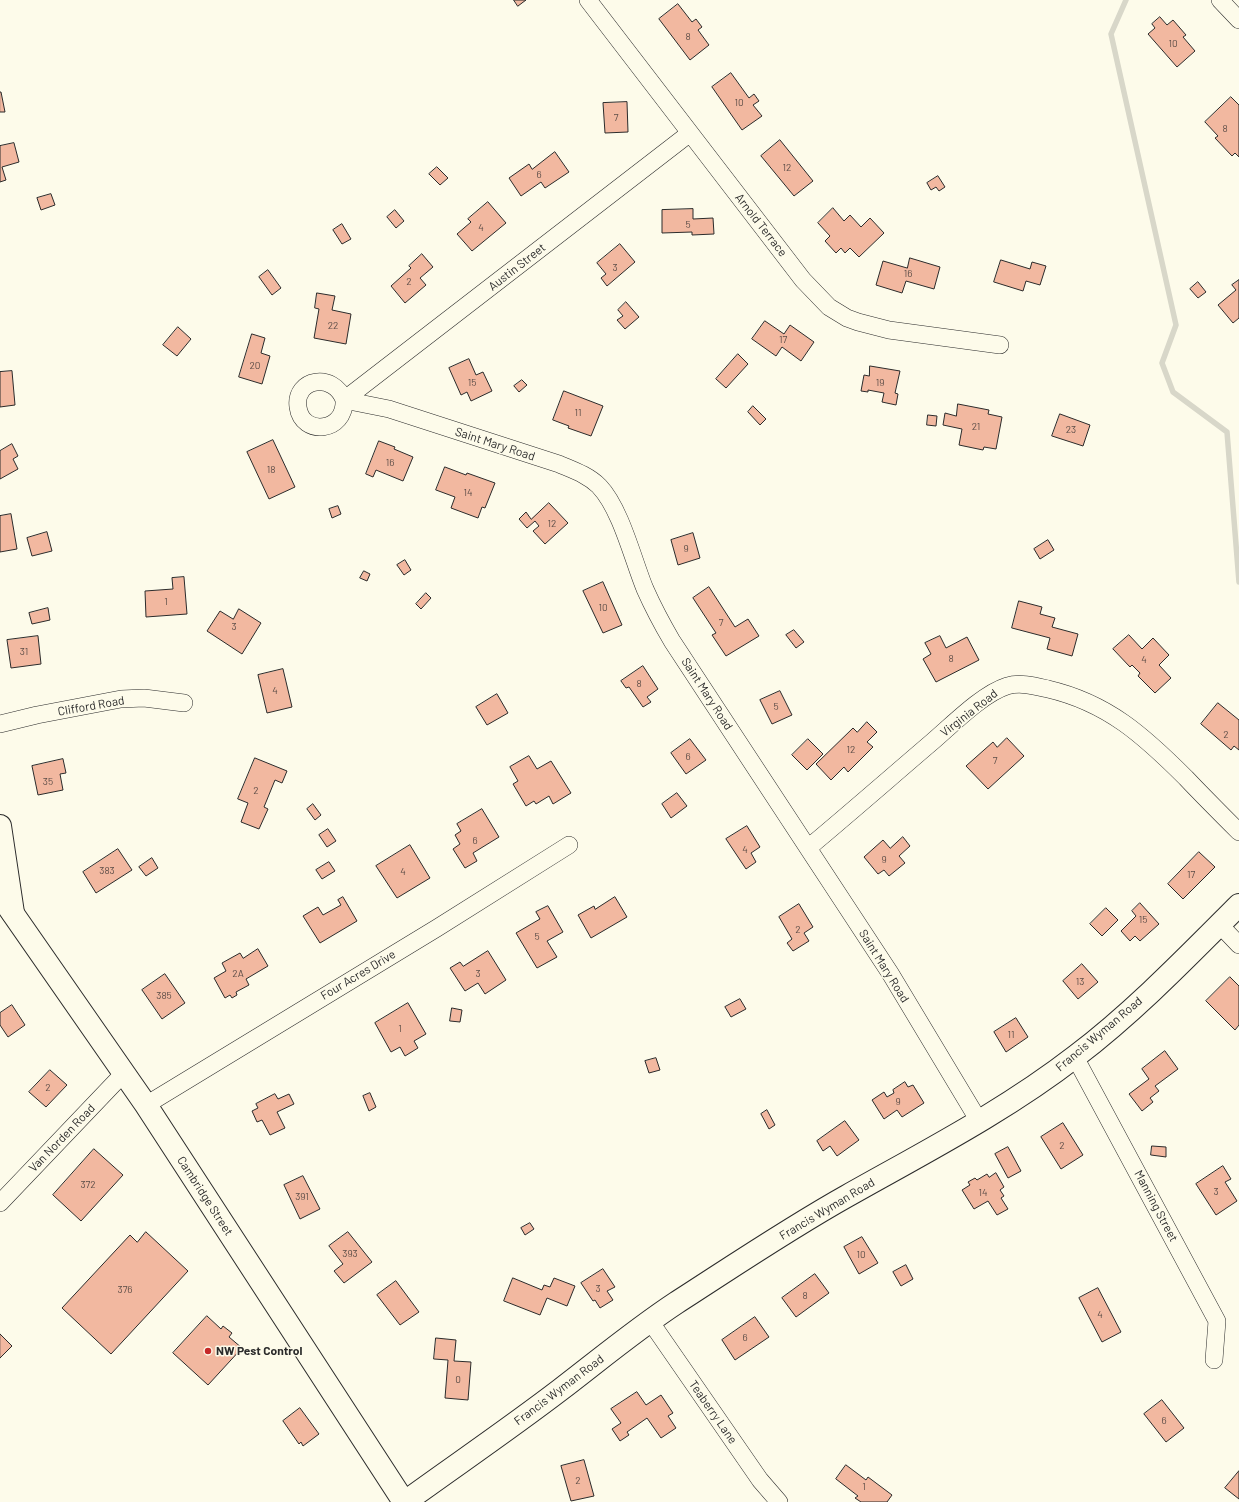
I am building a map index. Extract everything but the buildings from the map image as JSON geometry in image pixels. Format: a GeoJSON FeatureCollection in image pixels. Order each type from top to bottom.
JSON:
{"type":"FeatureCollection","features":[{"type":"Feature","properties":{"kind":"main road"},"geometry":{"type":"LineString","coordinates":[[0,826],[13,913]]}},
{"type":"Feature","properties":{"kind":"main road","name":"Cambridge Street"},"geometry":{"type":"LineString","coordinates":[[0,895],[146,1105],[404,1502]]}},
{"type":"Feature","properties":{"kind":"main road","name":"Francis Wyman Road"},"geometry":{"type":"LineString","coordinates":[[404,1502],[559,1390],[622,1341],[673,1305],[845,1197],[979,1121],[1016,1098],[1075,1057],[1142,999],[1239,905]]}},
{"type":"Feature","properties":{"kind":"street","name":"Arnold Terrace"},"geometry":{"type":"LineString","coordinates":[[588,0],[803,280],[829,307],[847,318],[879,328],[1000,345]]}},
{"type":"Feature","properties":{"kind":"street"},"geometry":{"type":"LineString","coordinates":[[1220,0],[1239,20]]}},
{"type":"Feature","properties":{"kind":"street","name":"Austin Street"},"geometry":{"type":"LineString","coordinates":[[344,400],[690,133]]}},
{"type":"Feature","properties":{"kind":"street","name":"Saint Mary Road"},"geometry":{"type":"LineString","coordinates":[[344,400],[389,409],[559,464],[572,469],[600,487],[611,504],[622,526],[645,589],[660,621],[890,973],[979,1121]]}},
{"type":"Feature","properties":{"kind":"street","name":"Virginia Road"},"geometry":{"type":"LineString","coordinates":[[808,848],[965,713],[994,692],[1008,686],[1015,685],[1030,686],[1064,693],[1093,704],[1111,714],[1140,734],[1159,751],[1239,832]]}},
{"type":"Feature","properties":{"kind":"street","name":"Clifford Road"},"geometry":{"type":"LineString","coordinates":[[0,724],[37,715],[121,699],[144,698],[184,703]]}},
{"type":"Feature","properties":{"kind":"street","name":"Four Acres Drive"},"geometry":{"type":"LineString","coordinates":[[146,1105],[437,928],[569,845]]}},
{"type":"Feature","properties":{"kind":"street"},"geometry":{"type":"LineString","coordinates":[[1219,924],[1239,944]]}},
{"type":"Feature","properties":{"kind":"street","name":"Manning Street"},"geometry":{"type":"LineString","coordinates":[[1075,1057],[1216,1318],[1218,1324],[1214,1360]]}},
{"type":"Feature","properties":{"kind":"street","name":"Van Norden Road"},"geometry":{"type":"LineString","coordinates":[[0,1203],[124,1073]]}},
{"type":"Feature","properties":{"kind":"street","name":"Teaberry Lane"},"geometry":{"type":"LineString","coordinates":[[650,1321],[760,1480],[778,1502]]}},
{"type":"Feature","properties":{"kind":"waterway"},"geometry":{"type":"LineString","coordinates":[[1126,0],[1111,34],[1176,325],[1162,363],[1173,392],[1227,432],[1239,582]]}},
{"type":"Feature","properties":{"kind":"place","name":"NW Pest Control"},"geometry":{"type":"Point","coordinates":[208,1351]}}]}
